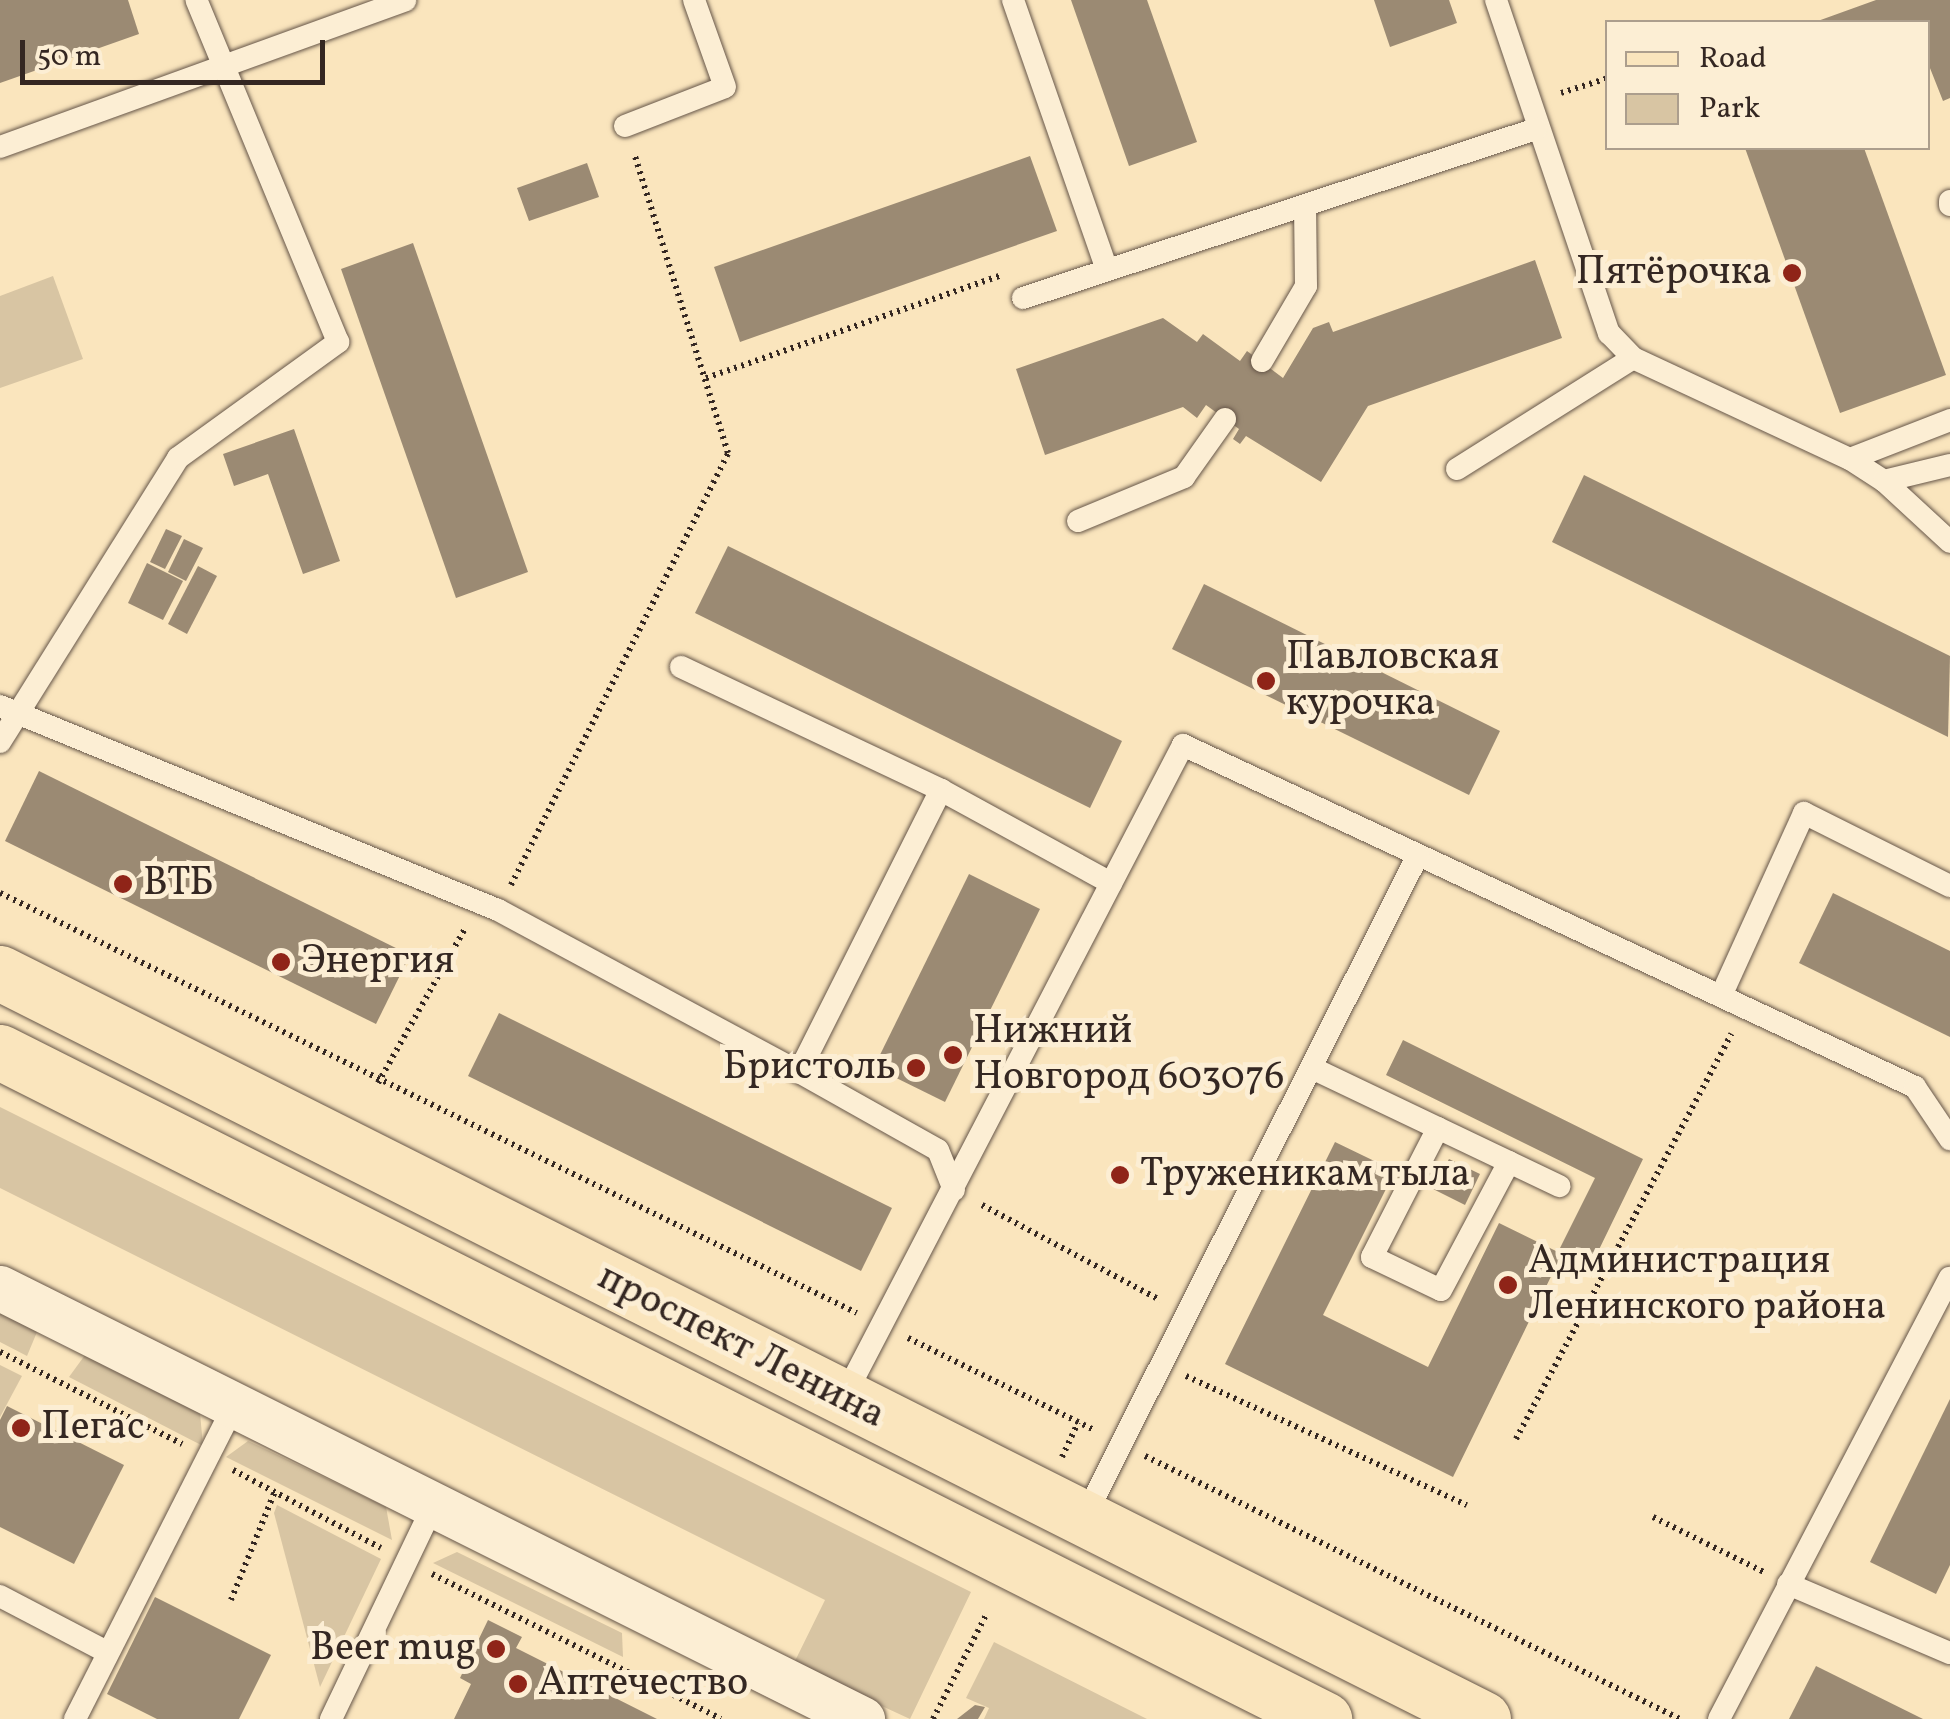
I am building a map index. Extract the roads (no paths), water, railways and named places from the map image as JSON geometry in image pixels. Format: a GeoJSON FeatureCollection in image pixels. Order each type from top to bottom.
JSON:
{"type":"FeatureCollection","features":[{"type":"Feature","properties":{"kind":"main road","name":"проспект Ленина"},"geometry":{"type":"LineString","coordinates":[[0,974],[1082,1521],[1483,1719]]}},
{"type":"Feature","properties":{"kind":"main road","name":"проспект Ленина"},"geometry":{"type":"LineString","coordinates":[[0,1052],[1313,1717]]}},
{"type":"Feature","properties":{"kind":"street"},"geometry":{"type":"LineString","coordinates":[[0,1288],[862,1719]]}},
{"type":"Feature","properties":{"kind":"lane"},"geometry":{"type":"LineString","coordinates":[[0,742],[8,710],[178,458],[338,342],[196,0]]}},
{"type":"Feature","properties":{"kind":"lane"},"geometry":{"type":"LineString","coordinates":[[0,147],[405,0]]}},
{"type":"Feature","properties":{"kind":"lane"},"geometry":{"type":"LineString","coordinates":[[625,126],[725,87],[694,0]]}},
{"type":"Feature","properties":{"kind":"lane"},"geometry":{"type":"LineString","coordinates":[[1013,0],[1107,270]]}},
{"type":"Feature","properties":{"kind":"lane"},"geometry":{"type":"LineString","coordinates":[[1496,0],[1536,129],[1609,333],[1632,358],[1850,459],[1884,481],[1950,542]]}},
{"type":"Feature","properties":{"kind":"lane"},"geometry":{"type":"LineString","coordinates":[[1023,298],[1536,129]]}},
{"type":"Feature","properties":{"kind":"lane"},"geometry":{"type":"LineString","coordinates":[[1262,362],[1306,286],[1306,206]]}},
{"type":"Feature","properties":{"kind":"lane"},"geometry":{"type":"LineString","coordinates":[[1457,469],[1632,358]]}},
{"type":"Feature","properties":{"kind":"lane"},"geometry":{"type":"LineString","coordinates":[[1078,520],[1184,477],[1225,419]]}},
{"type":"Feature","properties":{"kind":"lane"},"geometry":{"type":"LineString","coordinates":[[1850,459],[1950,420]]}},
{"type":"Feature","properties":{"kind":"lane"},"geometry":{"type":"LineString","coordinates":[[1884,481],[1950,465]]}},
{"type":"Feature","properties":{"kind":"lane"},"geometry":{"type":"LineString","coordinates":[[682,667],[941,790],[1111,883]]}},
{"type":"Feature","properties":{"kind":"lane"},"geometry":{"type":"LineString","coordinates":[[8,710],[498,910],[938,1150],[954,1190]]}},
{"type":"Feature","properties":{"kind":"lane"},"geometry":{"type":"LineString","coordinates":[[844,1399],[1183,745],[1914,1087],[1950,1139]]}},
{"type":"Feature","properties":{"kind":"lane"},"geometry":{"type":"LineString","coordinates":[[800,1072],[941,790]]}},
{"type":"Feature","properties":{"kind":"lane"},"geometry":{"type":"LineString","coordinates":[[1721,996],[1804,812],[1950,886]]}},
{"type":"Feature","properties":{"kind":"lane"},"geometry":{"type":"LineString","coordinates":[[1082,1521],[1314,1068],[1418,855]]}},
{"type":"Feature","properties":{"kind":"lane"},"geometry":{"type":"LineString","coordinates":[[1314,1068],[1559,1186]]}},
{"type":"Feature","properties":{"kind":"lane"},"geometry":{"type":"LineString","coordinates":[[1438,1128],[1372,1257],[1442,1290],[1509,1162]]}},
{"type":"Feature","properties":{"kind":"lane"},"geometry":{"type":"LineString","coordinates":[[1719,1719],[1948,1286]]}},
{"type":"Feature","properties":{"kind":"lane"},"geometry":{"type":"LineString","coordinates":[[75,1719],[211,1459],[234,1405]]}},
{"type":"Feature","properties":{"kind":"lane"},"geometry":{"type":"LineString","coordinates":[[330,1719],[434,1504]]}},
{"type":"Feature","properties":{"kind":"lane"},"geometry":{"type":"LineString","coordinates":[[1788,1584],[1950,1653]]}},
{"type":"Feature","properties":{"kind":"lane"},"geometry":{"type":"LineString","coordinates":[[0,1596],[107,1652]]}},
{"type":"Feature","properties":{"kind":"place","name":"Пятёрочка"},"geometry":{"type":"Point","coordinates":[1792,273]}},
{"type":"Feature","properties":{"kind":"place","name":"Павловская курочка"},"geometry":{"type":"Point","coordinates":[1266,681]}},
{"type":"Feature","properties":{"kind":"place","name":"ВТБ"},"geometry":{"type":"Point","coordinates":[123,884]}},
{"type":"Feature","properties":{"kind":"place","name":"Энергия"},"geometry":{"type":"Point","coordinates":[281,962]}},
{"type":"Feature","properties":{"kind":"place","name":"Нижний Новгород 603076"},"geometry":{"type":"Point","coordinates":[953,1055]}},
{"type":"Feature","properties":{"kind":"place","name":"Бристоль"},"geometry":{"type":"Point","coordinates":[916,1068]}},
{"type":"Feature","properties":{"kind":"place","name":"Труженикам тыла"},"geometry":{"type":"Point","coordinates":[1120,1175]}},
{"type":"Feature","properties":{"kind":"place","name":"Администрация Ленинского района"},"geometry":{"type":"Point","coordinates":[1508,1285]}},
{"type":"Feature","properties":{"kind":"place","name":"Пегас"},"geometry":{"type":"Point","coordinates":[21,1428]}},
{"type":"Feature","properties":{"kind":"place","name":"Beer mug"},"geometry":{"type":"Point","coordinates":[496,1649]}},
{"type":"Feature","properties":{"kind":"place","name":"Аптечество"},"geometry":{"type":"Point","coordinates":[518,1684]}}]}
